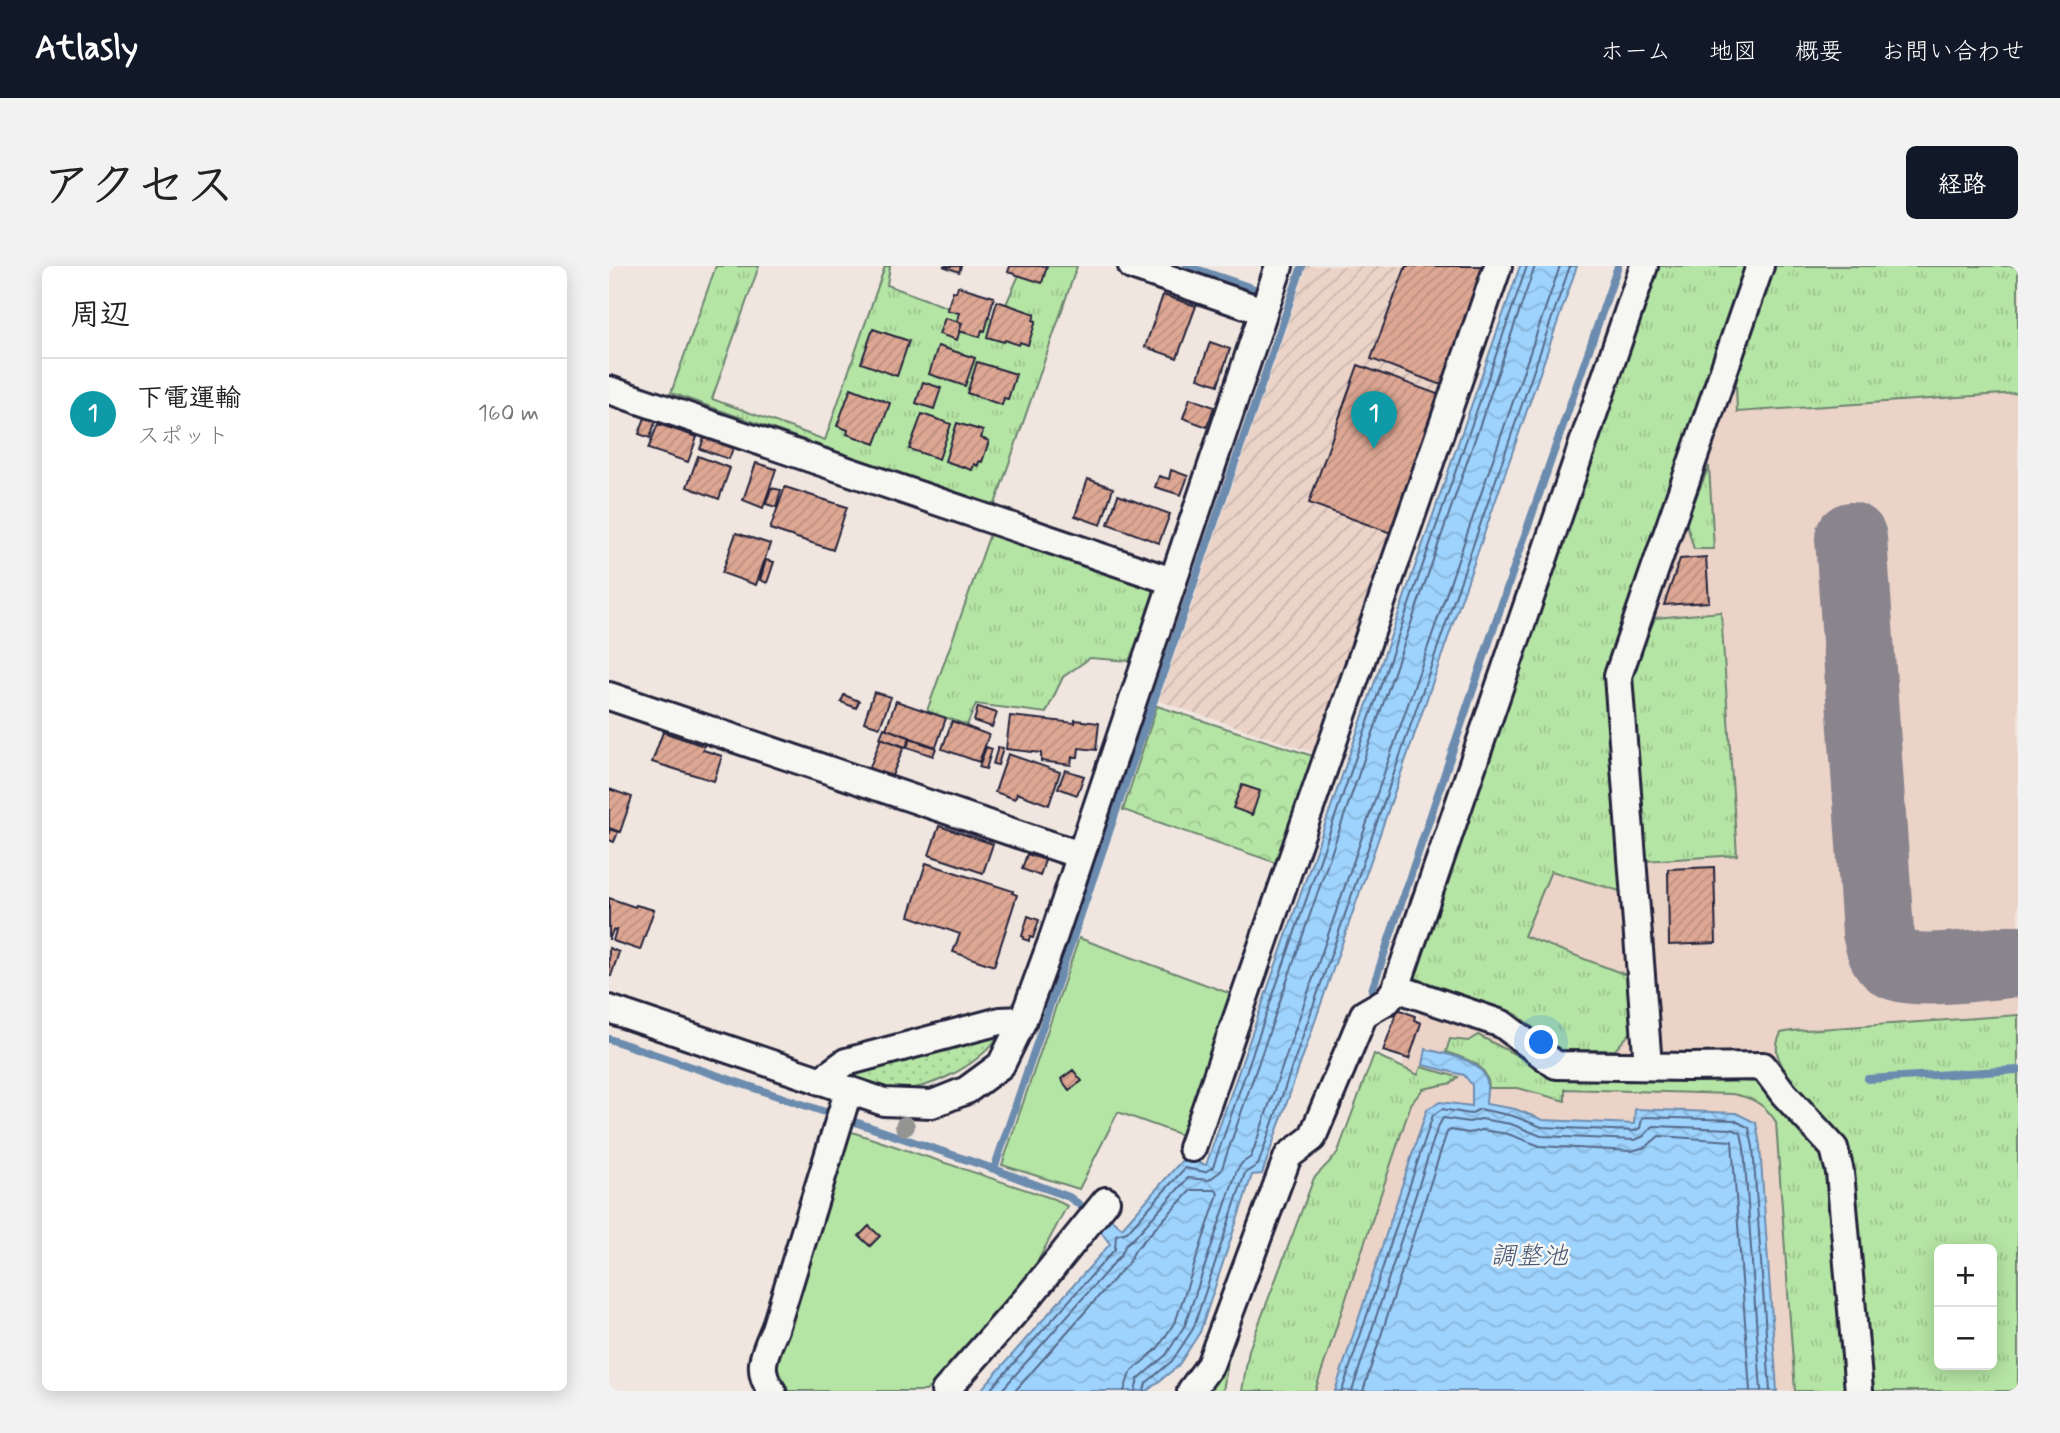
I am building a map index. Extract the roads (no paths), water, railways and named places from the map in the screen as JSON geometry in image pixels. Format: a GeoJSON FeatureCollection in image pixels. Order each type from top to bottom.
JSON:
{"type":"FeatureCollection","features":[{"type":"Feature","properties":{"kind":"street"},"geometry":{"type":"LineString","coordinates":[[1132,266],[1263,311]]}},
{"type":"Feature","properties":{"kind":"street"},"geometry":{"type":"LineString","coordinates":[[609,1009],[820,1082],[845,1106],[884,1102],[932,1104],[967,1090],[1001,1065],[1023,1020],[1279,266]]}},
{"type":"Feature","properties":{"kind":"street"},"geometry":{"type":"LineString","coordinates":[[1192,1148],[1498,266]]}},
{"type":"Feature","properties":{"kind":"street"},"geometry":{"type":"LineString","coordinates":[[1191,1391],[1210,1365],[1288,1156],[1312,1139],[1364,1014],[1388,1000],[1396,988],[1644,266]]}},
{"type":"Feature","properties":{"kind":"street"},"geometry":{"type":"LineString","coordinates":[[1648,1066],[1618,676],[1760,266]]}},
{"type":"Feature","properties":{"kind":"street"},"geometry":{"type":"LineString","coordinates":[[609,390],[1172,581]]}},
{"type":"Feature","properties":{"kind":"street"},"geometry":{"type":"LineString","coordinates":[[609,696],[1080,855]]}},
{"type":"Feature","properties":{"kind":"street"},"geometry":{"type":"LineString","coordinates":[[1396,988],[1502,1024],[1556,1065],[1763,1066],[1784,1094],[1834,1148],[1840,1172],[1859,1391]]}},
{"type":"Feature","properties":{"kind":"street"},"geometry":{"type":"LineString","coordinates":[[820,1082],[845,1062],[1000,1021],[1023,1020]]}},
{"type":"Feature","properties":{"kind":"street"},"geometry":{"type":"LineString","coordinates":[[772,1391],[764,1380],[766,1350],[845,1106]]}},
{"type":"Feature","properties":{"kind":"street"},"geometry":{"type":"LineString","coordinates":[[945,1391],[1030,1295],[1094,1215]]}},
{"type":"Feature","properties":{"kind":"water"},"geometry":{"type":"Polygon","coordinates":[[[1520,266],[1577,266],[1262,1174],[1252,1175],[1200,1332],[1178,1366],[1147,1391],[980,1391],[1110,1244],[1096,1225],[1105,1214],[1122,1228],[1184,1158],[1206,1165],[1520,266]]]}},
{"type":"Feature","properties":{"kind":"water","name":"調整池"},"geometry":{"type":"Polygon","coordinates":[[[1426,1049],[1462,1059],[1478,1068],[1487,1082],[1486,1104],[1515,1109],[1543,1120],[1634,1124],[1635,1109],[1736,1113],[1756,1123],[1760,1146],[1777,1391],[1335,1391],[1427,1109],[1440,1102],[1472,1106],[1472,1085],[1464,1075],[1423,1065],[1426,1049]]]}},
{"type":"Feature","properties":{"kind":"waterway"},"geometry":{"type":"LineString","coordinates":[[1187,266],[1252,288]]}},
{"type":"Feature","properties":{"kind":"waterway"},"geometry":{"type":"LineString","coordinates":[[994,1169],[1302,266]]}},
{"type":"Feature","properties":{"kind":"waterway"},"geometry":{"type":"LineString","coordinates":[[1372,990],[1618,266]]}},
{"type":"Feature","properties":{"kind":"waterway"},"geometry":{"type":"LineString","coordinates":[[609,1039],[994,1169],[1069,1197],[1092,1214]]}},
{"type":"Feature","properties":{"kind":"waterway"},"geometry":{"type":"LineString","coordinates":[[1868,1079],[2018,1070]]}},
{"type":"Feature","properties":{"kind":"place","name":"下電運輸"},"geometry":{"type":"Point","coordinates":[1374,449]}}]}
